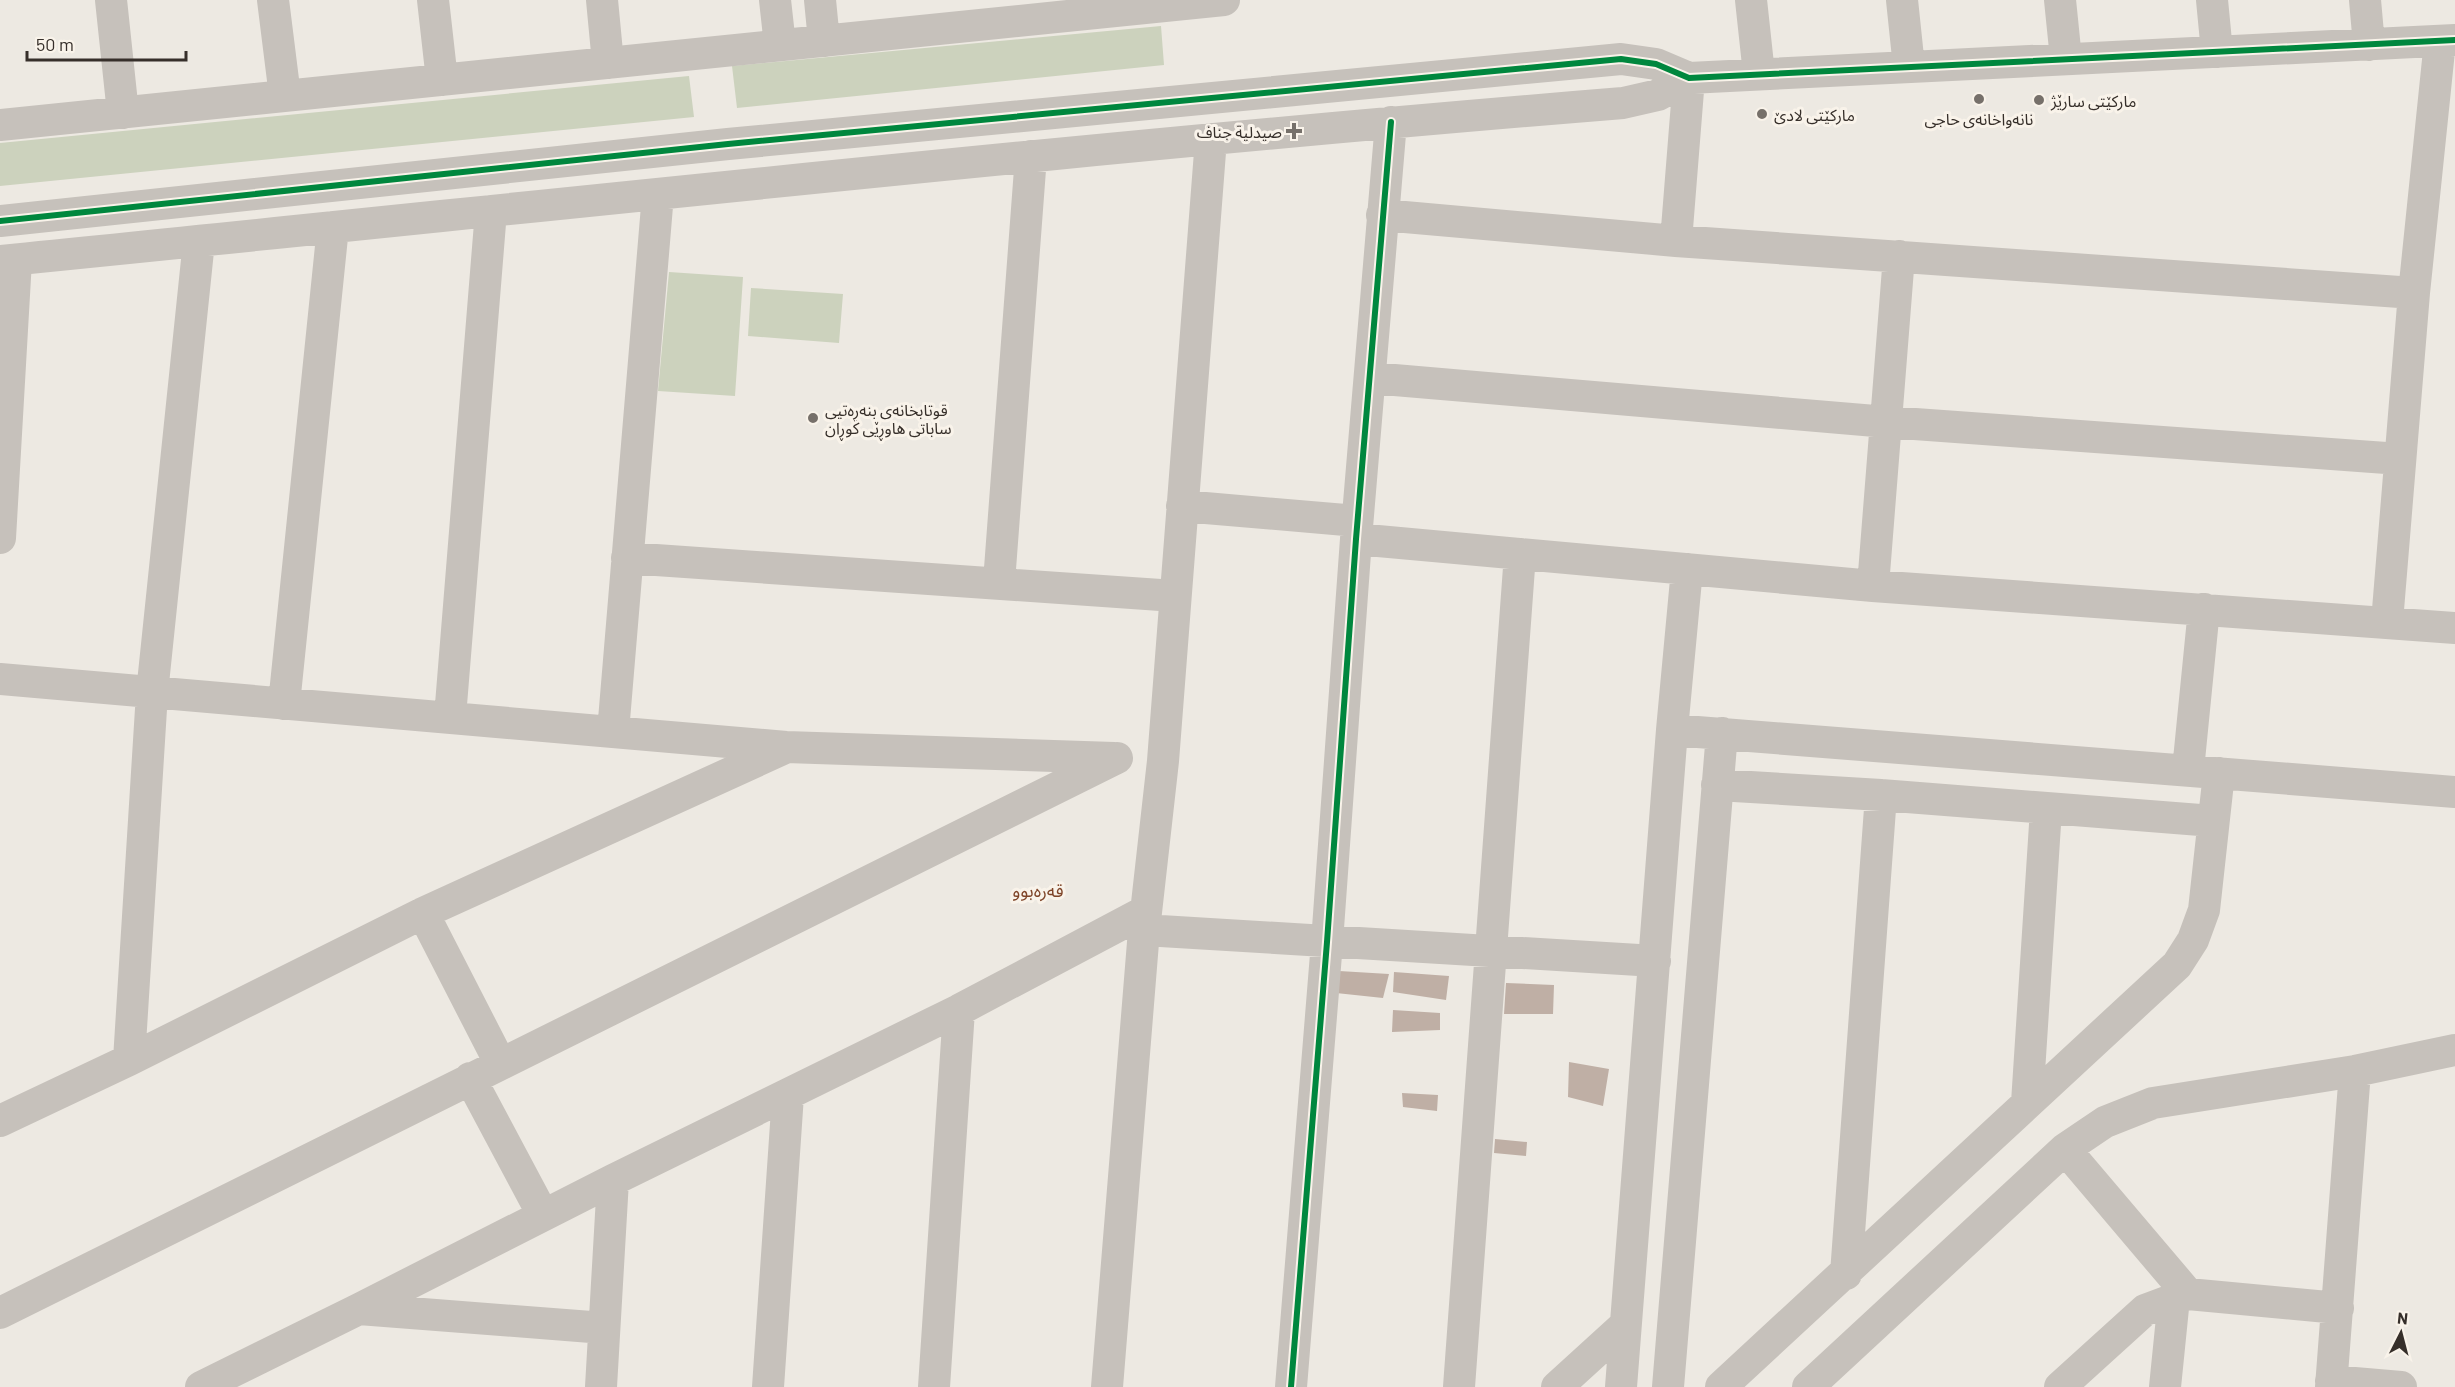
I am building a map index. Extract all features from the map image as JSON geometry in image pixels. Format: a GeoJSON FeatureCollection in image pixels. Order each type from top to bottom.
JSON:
{"type":"FeatureCollection","features":[{"type":"Feature","properties":{"kind":"street"},"geometry":{"type":"LineString","coordinates":[[111,0],[123,112]]}},
{"type":"Feature","properties":{"kind":"street"},"geometry":{"type":"LineString","coordinates":[[273,0],[285,96]]}},
{"type":"Feature","properties":{"kind":"street"},"geometry":{"type":"LineString","coordinates":[[433,0],[442,80]]}},
{"type":"Feature","properties":{"kind":"street"},"geometry":{"type":"LineString","coordinates":[[602,0],[608,63]]}},
{"type":"Feature","properties":{"kind":"street"},"geometry":{"type":"LineString","coordinates":[[775,0],[780,45]]}},
{"type":"Feature","properties":{"kind":"street"},"geometry":{"type":"LineString","coordinates":[[820,0],[824,41]]}},
{"type":"Feature","properties":{"kind":"street"},"geometry":{"type":"LineString","coordinates":[[0,125],[824,41],[996,12],[1224,0]]}},
{"type":"Feature","properties":{"kind":"street"},"geometry":{"type":"LineString","coordinates":[[1751,0],[1759,74]]}},
{"type":"Feature","properties":{"kind":"street"},"geometry":{"type":"LineString","coordinates":[[1902,0],[1909,67]]}},
{"type":"Feature","properties":{"kind":"street"},"geometry":{"type":"LineString","coordinates":[[2060,0],[2066,59]]}},
{"type":"Feature","properties":{"kind":"street"},"geometry":{"type":"LineString","coordinates":[[2212,0],[2217,52]]}},
{"type":"Feature","properties":{"kind":"street"},"geometry":{"type":"LineString","coordinates":[[2365,0],[2369,45]]}},
{"type":"Feature","properties":{"kind":"street"},"geometry":{"type":"LineString","coordinates":[[0,538],[8,260],[1032,156],[1623,103],[1658,95],[1689,78],[2447,41],[2414,293],[2387,622]]}},
{"type":"Feature","properties":{"kind":"street"},"geometry":{"type":"LineString","coordinates":[[0,221],[728,144],[1621,59],[1656,64],[1689,78]]}},
{"type":"Feature","properties":{"kind":"street"},"geometry":{"type":"LineString","coordinates":[[1676,241],[1689,78]]}},
{"type":"Feature","properties":{"kind":"street"},"geometry":{"type":"LineString","coordinates":[[1291,1387],[1327,942],[1356,530],[1371,378],[1391,122]]}},
{"type":"Feature","properties":{"kind":"street"},"geometry":{"type":"LineString","coordinates":[[1107,1387],[1145,920],[1162,761],[1211,139]]}},
{"type":"Feature","properties":{"kind":"street"},"geometry":{"type":"LineString","coordinates":[[728,144],[734,186]]}},
{"type":"Feature","properties":{"kind":"street"},"geometry":{"type":"LineString","coordinates":[[999,582],[1032,156]]}},
{"type":"Feature","properties":{"kind":"street"},"geometry":{"type":"LineString","coordinates":[[613,732],[658,194]]}},
{"type":"Feature","properties":{"kind":"street"},"geometry":{"type":"LineString","coordinates":[[450,717],[490,211]]}},
{"type":"Feature","properties":{"kind":"street"},"geometry":{"type":"LineString","coordinates":[[1382,215],[1676,241],[2414,293]]}},
{"type":"Feature","properties":{"kind":"street"},"geometry":{"type":"LineString","coordinates":[[284,704],[333,227]]}},
{"type":"Feature","properties":{"kind":"street"},"geometry":{"type":"LineString","coordinates":[[129,1060],[152,693],[200,241]]}},
{"type":"Feature","properties":{"kind":"street"},"geometry":{"type":"LineString","coordinates":[[1873,586],[1899,256]]}},
{"type":"Feature","properties":{"kind":"street"},"geometry":{"type":"LineString","coordinates":[[1371,378],[1887,422],[2400,459]]}},
{"type":"Feature","properties":{"kind":"street"},"geometry":{"type":"LineString","coordinates":[[1182,506],[1520,554],[1873,586],[2455,628]]}},
{"type":"Feature","properties":{"kind":"street"},"geometry":{"type":"LineString","coordinates":[[1459,1387],[1520,554]]}},
{"type":"Feature","properties":{"kind":"street"},"geometry":{"type":"LineString","coordinates":[[627,558],[1175,596]]}},
{"type":"Feature","properties":{"kind":"street"},"geometry":{"type":"LineString","coordinates":[[1621,1387],[1672,730],[1687,569]]}},
{"type":"Feature","properties":{"kind":"street"},"geometry":{"type":"LineString","coordinates":[[2188,770],[2204,609]]}},
{"type":"Feature","properties":{"kind":"street"},"geometry":{"type":"LineString","coordinates":[[0,679],[786,747],[1162,761]]}},
{"type":"Feature","properties":{"kind":"street"},"geometry":{"type":"LineString","coordinates":[[1672,730],[2455,792]]}},
{"type":"Feature","properties":{"kind":"street"},"geometry":{"type":"LineString","coordinates":[[1668,1387],[1722,733]]}},
{"type":"Feature","properties":{"kind":"street"},"geometry":{"type":"LineString","coordinates":[[0,1121],[129,1060],[423,913],[786,747]]}},
{"type":"Feature","properties":{"kind":"street"},"geometry":{"type":"LineString","coordinates":[[0,1313],[1117,758]]}},
{"type":"Feature","properties":{"kind":"street"},"geometry":{"type":"LineString","coordinates":[[1721,1387],[2165,977],[2186,953],[2204,910],[2219,773]]}},
{"type":"Feature","properties":{"kind":"street"},"geometry":{"type":"LineString","coordinates":[[1717,784],[2213,821]]}},
{"type":"Feature","properties":{"kind":"street"},"geometry":{"type":"LineString","coordinates":[[1846,1274],[1881,795]]}},
{"type":"Feature","properties":{"kind":"street"},"geometry":{"type":"LineString","coordinates":[[2028,1103],[2046,809]]}},
{"type":"Feature","properties":{"kind":"street"},"geometry":{"type":"LineString","coordinates":[[423,913],[500,1063]]}},
{"type":"Feature","properties":{"kind":"street"},"geometry":{"type":"LineString","coordinates":[[201,1387],[613,1180],[1145,920],[1327,942],[1655,961]]}},
{"type":"Feature","properties":{"kind":"street"},"geometry":{"type":"LineString","coordinates":[[934,1387],[959,1010]]}},
{"type":"Feature","properties":{"kind":"street"},"geometry":{"type":"LineString","coordinates":[[1808,1387],[2065,1149],[2105,1122],[2153,1103],[2355,1071],[2455,1050]]}},
{"type":"Feature","properties":{"kind":"street"},"geometry":{"type":"LineString","coordinates":[[2355,1071],[2331,1384],[2401,1387]]}},
{"type":"Feature","properties":{"kind":"street"},"geometry":{"type":"LineString","coordinates":[[470,1078],[543,1215]]}},
{"type":"Feature","properties":{"kind":"street"},"geometry":{"type":"LineString","coordinates":[[768,1387],[788,1095]]}},
{"type":"Feature","properties":{"kind":"street"},"geometry":{"type":"LineString","coordinates":[[2065,1149],[2181,1296],[2165,1387]]}},
{"type":"Feature","properties":{"kind":"street"},"geometry":{"type":"LineString","coordinates":[[601,1387],[613,1180]]}},
{"type":"Feature","properties":{"kind":"street"},"geometry":{"type":"LineString","coordinates":[[2060,1387],[2145,1310],[2181,1296],[2338,1308]]}},
{"type":"Feature","properties":{"kind":"street"},"geometry":{"type":"LineString","coordinates":[[359,1309],[604,1328]]}},
{"type":"Feature","properties":{"kind":"street"},"geometry":{"type":"LineString","coordinates":[[1557,1387],[1624,1326]]}},
{"type":"Feature","properties":{"kind":"green space"},"geometry":{"type":"Polygon","coordinates":[[[1161,26],[1164,65],[737,108],[732,66],[1161,26]]]}},
{"type":"Feature","properties":{"kind":"green space"},"geometry":{"type":"Polygon","coordinates":[[[689,76],[694,117],[0,186],[0,143],[689,76]]]}},
{"type":"Feature","properties":{"kind":"green space"},"geometry":{"type":"Polygon","coordinates":[[[669,272],[743,277],[735,396],[658,391],[669,272]]]}},
{"type":"Feature","properties":{"kind":"green space"},"geometry":{"type":"Polygon","coordinates":[[[751,288],[843,294],[839,343],[748,336],[751,288]]]}},
{"type":"Feature","properties":{"kind":"building"},"geometry":{"type":"Polygon","coordinates":[[[1339,971],[1389,974],[1383,998],[1336,993],[1339,971]]]}},
{"type":"Feature","properties":{"kind":"building"},"geometry":{"type":"Polygon","coordinates":[[[1394,972],[1449,976],[1446,1000],[1393,992],[1394,972]]]}},
{"type":"Feature","properties":{"kind":"building"},"geometry":{"type":"Polygon","coordinates":[[[1506,983],[1554,985],[1553,1014],[1504,1014],[1506,983]]]}},
{"type":"Feature","properties":{"kind":"building"},"geometry":{"type":"Polygon","coordinates":[[[1393,1010],[1440,1013],[1440,1030],[1392,1032],[1393,1010]]]}},
{"type":"Feature","properties":{"kind":"building"},"geometry":{"type":"Polygon","coordinates":[[[1569,1062],[1609,1069],[1603,1106],[1568,1097],[1569,1062]]]}},
{"type":"Feature","properties":{"kind":"building"},"geometry":{"type":"Polygon","coordinates":[[[1402,1093],[1438,1095],[1437,1111],[1403,1107],[1402,1093]]]}},
{"type":"Feature","properties":{"kind":"building"},"geometry":{"type":"Polygon","coordinates":[[[1495,1139],[1527,1142],[1526,1156],[1494,1153],[1495,1139]]]}},
{"type":"Feature","properties":{"kind":"cycle path"},"geometry":{"type":"LineString","coordinates":[[0,221],[728,144],[1621,59],[1656,64],[1689,78],[2455,40]]}},
{"type":"Feature","properties":{"kind":"cycle path"},"geometry":{"type":"LineString","coordinates":[[1291,1387],[1327,942],[1356,539],[1391,122]]}},
{"type":"Feature","properties":{"kind":"place","name":"نانەواخانەی حاجی"},"geometry":{"type":"Point","coordinates":[1979,99]}},
{"type":"Feature","properties":{"kind":"place","name":"مارکێتی سارێژ"},"geometry":{"type":"Point","coordinates":[2039,100]}},
{"type":"Feature","properties":{"kind":"place","name":"ماركێتی لادێ"},"geometry":{"type":"Point","coordinates":[1762,114]}},
{"type":"Feature","properties":{"kind":"place","name":"صيدلية جناف"},"geometry":{"type":"Point","coordinates":[1294,131]}},
{"type":"Feature","properties":{"kind":"place","name":"قوتابخانەی بنەڕەتیی ساباتی هاوڕێی کوڕان"},"geometry":{"type":"Point","coordinates":[813,418]}},
{"type":"Feature","properties":{"kind":"district","name":"قەرەبوو"},"geometry":{"type":"Point","coordinates":[1038,890]}}]}
